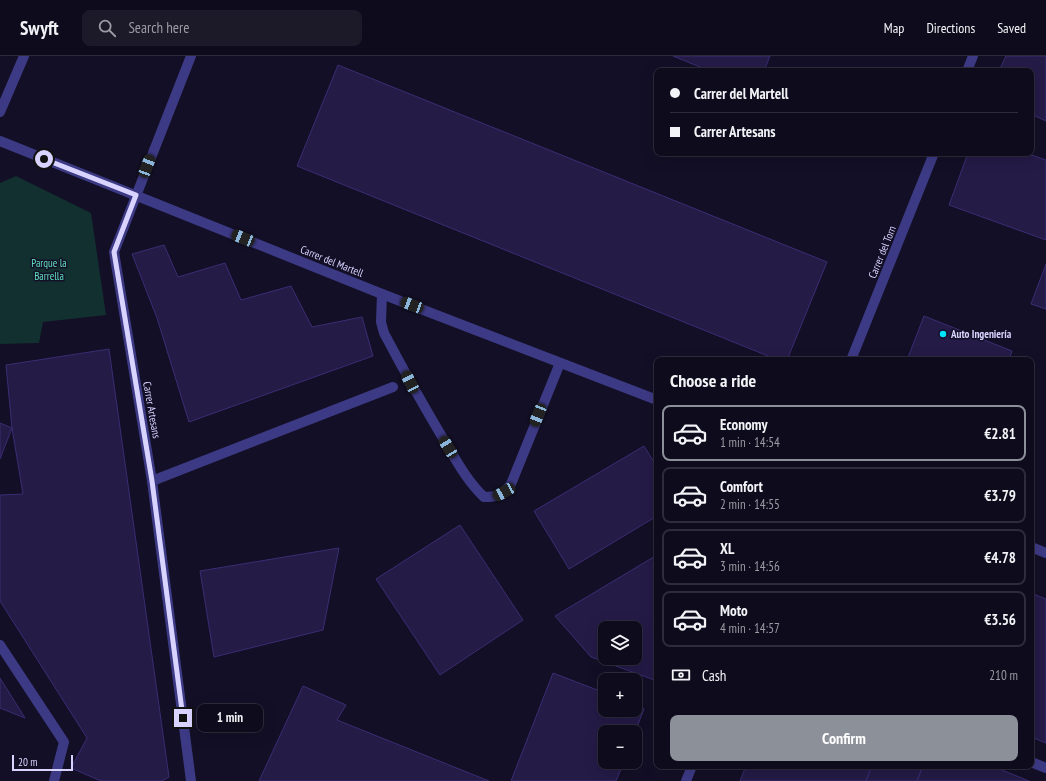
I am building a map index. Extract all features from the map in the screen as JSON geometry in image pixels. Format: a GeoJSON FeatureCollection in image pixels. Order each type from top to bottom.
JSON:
{"type":"FeatureCollection","features":[{"type":"Feature","properties":{"kind":"street"},"geometry":{"type":"LineString","coordinates":[[0,112],[24,56]]}},
{"type":"Feature","properties":{"kind":"street","name":"Carrer Artesans"},"geometry":{"type":"LineString","coordinates":[[191,56],[114,252],[152,481],[191,781]]}},
{"type":"Feature","properties":{"kind":"street"},"geometry":{"type":"LineString","coordinates":[[968,68],[973,56]]}},
{"type":"Feature","properties":{"kind":"street","name":"Carrer del Martell"},"geometry":{"type":"LineString","coordinates":[[0,141],[382,294],[654,399]]}},
{"type":"Feature","properties":{"kind":"street","name":"Carrer del Torn"},"geometry":{"type":"LineString","coordinates":[[852,357],[933,156]]}},
{"type":"Feature","properties":{"kind":"street"},"geometry":{"type":"LineString","coordinates":[[382,294],[381,322],[384,333],[416,394],[460,467],[484,497],[494,497],[504,492],[511,484],[560,363]]}},
{"type":"Feature","properties":{"kind":"street"},"geometry":{"type":"LineString","coordinates":[[152,481],[393,387]]}},
{"type":"Feature","properties":{"kind":"street"},"geometry":{"type":"LineString","coordinates":[[1034,548],[1046,553]]}},
{"type":"Feature","properties":{"kind":"street"},"geometry":{"type":"LineString","coordinates":[[0,645],[64,742],[54,781]]}},
{"type":"Feature","properties":{"kind":"street"},"geometry":{"type":"LineString","coordinates":[[1034,763],[1046,768]]}},
{"type":"Feature","properties":{"kind":"street"},"geometry":{"type":"LineString","coordinates":[[686,781],[691,769]]}},
{"type":"Feature","properties":{"kind":"green space","name":"Parque la Barrella"},"geometry":{"type":"Polygon","coordinates":[[[16,176],[91,213],[106,315],[43,322],[39,343],[0,344],[0,183],[16,176]]]}},
{"type":"Feature","properties":{"kind":"building"},"geometry":{"type":"Polygon","coordinates":[[[673,56],[770,56],[765,68],[703,68],[673,56]]]}},
{"type":"Feature","properties":{"kind":"building"},"geometry":{"type":"Polygon","coordinates":[[[1006,56],[1046,56],[1046,121],[1034,115],[1034,68],[1000,68],[1006,56]]]}},
{"type":"Feature","properties":{"kind":"building"},"geometry":{"type":"Polygon","coordinates":[[[338,65],[827,262],[788,357],[771,357],[297,166],[338,65]]]}},
{"type":"Feature","properties":{"kind":"building"},"geometry":{"type":"Polygon","coordinates":[[[967,156],[1034,156],[1046,160],[1046,240],[949,205],[967,156]]]}},
{"type":"Feature","properties":{"kind":"building"},"geometry":{"type":"Polygon","coordinates":[[[164,245],[178,277],[225,263],[241,300],[291,286],[312,327],[362,317],[373,356],[189,422],[157,318],[132,254],[164,245]]]}},
{"type":"Feature","properties":{"kind":"building"},"geometry":{"type":"Polygon","coordinates":[[[1046,264],[1046,309],[1031,304],[1046,264]]]}},
{"type":"Feature","properties":{"kind":"building","name":"Auto Ingeniería"},"geometry":{"type":"Polygon","coordinates":[[[924,316],[1012,351],[1010,357],[908,357],[924,316]]]}},
{"type":"Feature","properties":{"kind":"building"},"geometry":{"type":"Polygon","coordinates":[[[109,349],[169,777],[162,781],[101,781],[71,768],[87,738],[0,601],[0,495],[23,494],[12,428],[6,365],[109,349]]]}},
{"type":"Feature","properties":{"kind":"building"},"geometry":{"type":"Polygon","coordinates":[[[0,423],[12,428],[0,459],[0,423]]]}},
{"type":"Feature","properties":{"kind":"building"},"geometry":{"type":"Polygon","coordinates":[[[644,446],[654,462],[654,518],[569,569],[534,511],[644,446]]]}},
{"type":"Feature","properties":{"kind":"building"},"geometry":{"type":"Polygon","coordinates":[[[460,525],[523,620],[440,675],[376,579],[460,525]]]}},
{"type":"Feature","properties":{"kind":"building"},"geometry":{"type":"Polygon","coordinates":[[[339,548],[323,630],[214,657],[200,571],[339,548]]]}},
{"type":"Feature","properties":{"kind":"building"},"geometry":{"type":"Polygon","coordinates":[[[654,557],[654,680],[642,676],[642,673],[635,673],[613,665],[642,665],[642,621],[598,621],[598,660],[591,657],[555,616],[654,557]]]}},
{"type":"Feature","properties":{"kind":"building"},"geometry":{"type":"Polygon","coordinates":[[[1034,594],[1046,599],[1046,743],[1034,738],[1034,594]]]}},
{"type":"Feature","properties":{"kind":"building"},"geometry":{"type":"Polygon","coordinates":[[[553,673],[598,690],[598,717],[641,717],[638,725],[598,725],[598,769],[621,769],[616,781],[511,781],[553,673]]]}},
{"type":"Feature","properties":{"kind":"building"},"geometry":{"type":"Polygon","coordinates":[[[0,678],[25,718],[0,708],[0,678]]]}},
{"type":"Feature","properties":{"kind":"building"},"geometry":{"type":"Polygon","coordinates":[[[303,686],[346,705],[337,720],[489,781],[259,781],[303,686]]]}},
{"type":"Feature","properties":{"kind":"building"},"geometry":{"type":"Polygon","coordinates":[[[745,769],[871,769],[866,781],[740,781],[745,769]]]}},
{"type":"Feature","properties":{"kind":"building"},"geometry":{"type":"Polygon","coordinates":[[[871,769],[922,769],[917,781],[866,781],[871,769]]]}},
{"type":"Feature","properties":{"kind":"building"},"geometry":{"type":"Polygon","coordinates":[[[922,769],[999,769],[1029,781],[917,781],[922,769]]]}},
{"type":"Feature","properties":{"kind":"place","name":"Auto Ingeniería"},"geometry":{"type":"Point","coordinates":[943,334]}},
{"type":"Feature","properties":{"kind":"route"},"geometry":{"type":"LineString","coordinates":[[44,159],[136,195],[114,252],[152,481],[183,718]]}}]}
